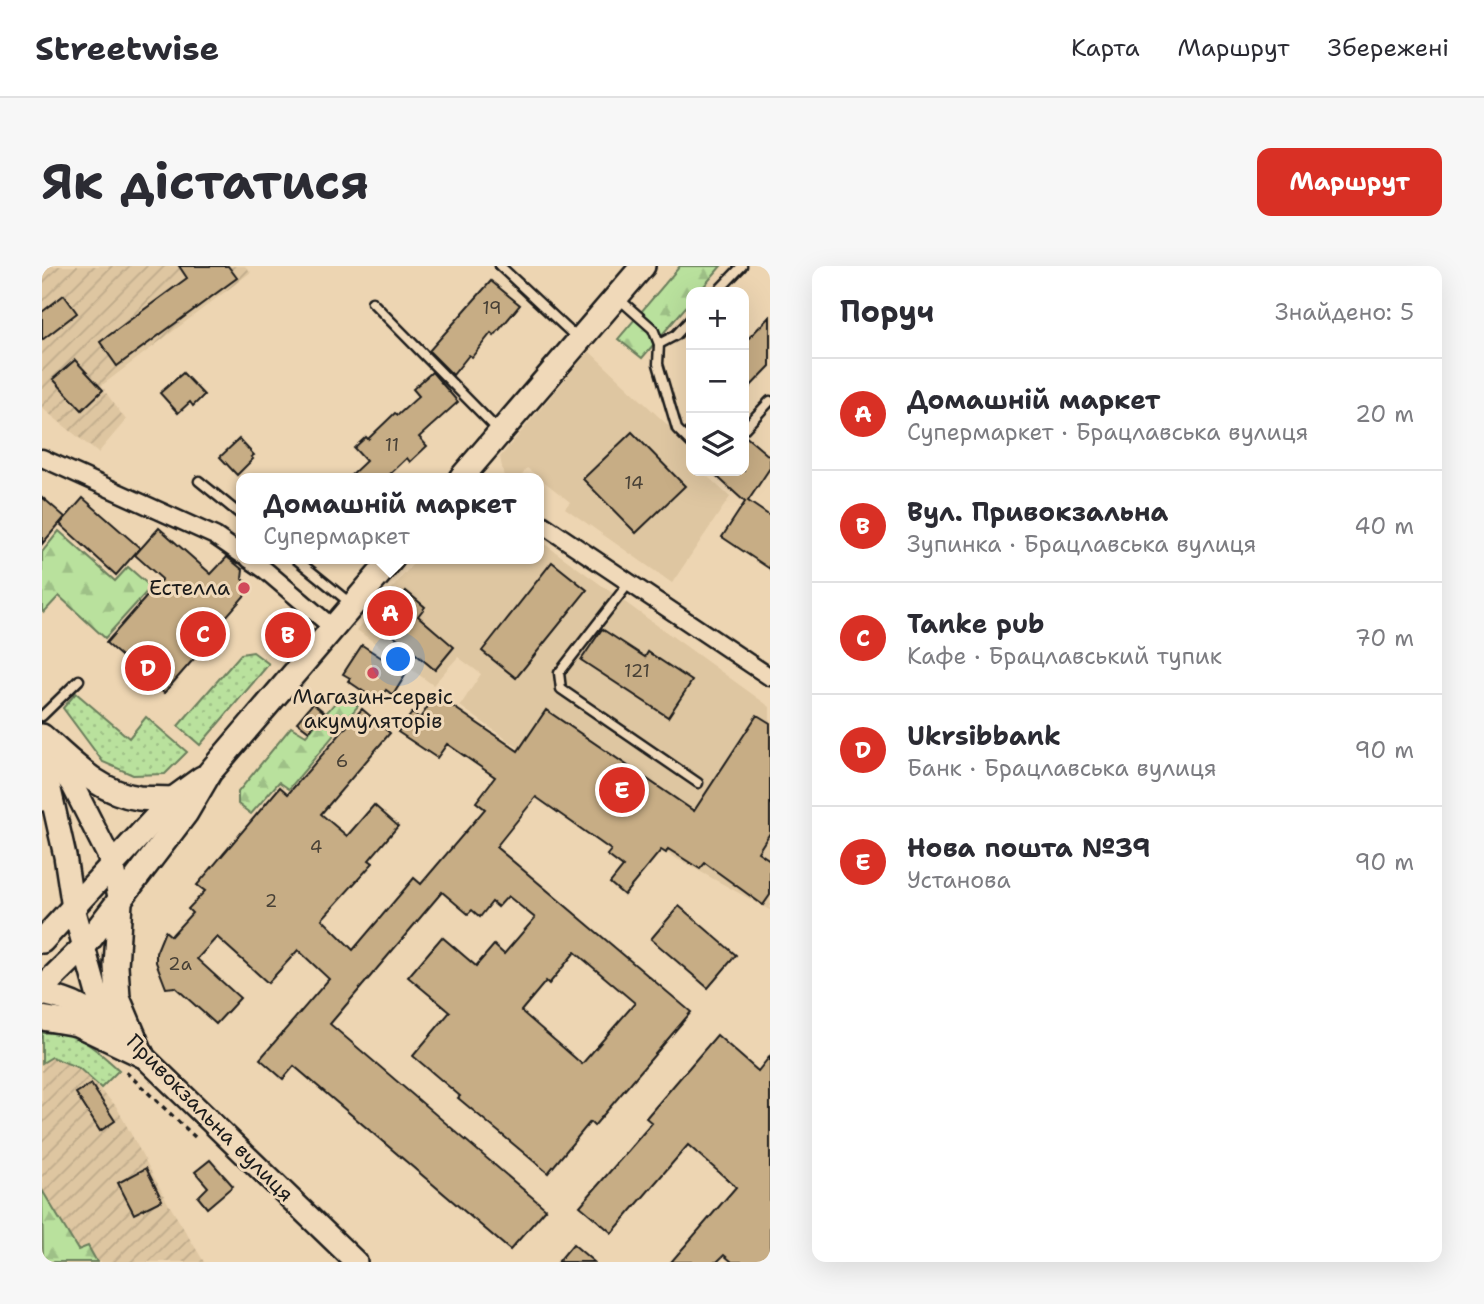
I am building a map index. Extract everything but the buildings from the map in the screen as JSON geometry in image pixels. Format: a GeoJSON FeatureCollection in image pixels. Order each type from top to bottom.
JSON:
{"type":"FeatureCollection","features":[{"type":"Feature","properties":{"kind":"main road"},"geometry":{"type":"LineString","coordinates":[[470,473],[500,432],[643,266]]}},
{"type":"Feature","properties":{"kind":"main road"},"geometry":{"type":"LineString","coordinates":[[42,988],[83,948],[186,813],[211,772],[388,564]]}},
{"type":"Feature","properties":{"kind":"main road"},"geometry":{"type":"LineString","coordinates":[[42,738],[89,778],[112,790],[138,798],[173,799]]}},
{"type":"Feature","properties":{"kind":"main road"},"geometry":{"type":"LineString","coordinates":[[42,738],[73,786],[112,863],[120,902],[116,966],[118,998],[134,1063]]}},
{"type":"Feature","properties":{"kind":"main road"},"geometry":{"type":"LineString","coordinates":[[42,799],[43,759]]}},
{"type":"Feature","properties":{"kind":"main road","name":"Привокзальна вулиця"},"geometry":{"type":"LineString","coordinates":[[43,759],[83,948],[98,996],[134,1063],[356,1262]]}},
{"type":"Feature","properties":{"kind":"main road"},"geometry":{"type":"LineString","coordinates":[[42,941],[173,799],[211,772]]}},
{"type":"Feature","properties":{"kind":"main road"},"geometry":{"type":"LineString","coordinates":[[42,994],[65,999],[86,1009],[134,1063]]}},
{"type":"Feature","properties":{"kind":"main road"},"geometry":{"type":"LineString","coordinates":[[42,1018],[78,1024],[134,1063]]}},
{"type":"Feature","properties":{"kind":"street"},"geometry":{"type":"LineString","coordinates":[[42,458],[215,536],[236,551]]}},
{"type":"Feature","properties":{"kind":"street"},"geometry":{"type":"LineString","coordinates":[[544,525],[770,677]]}},
{"type":"Feature","properties":{"kind":"street"},"geometry":{"type":"LineString","coordinates":[[256,564],[333,628]]}},
{"type":"Feature","properties":{"kind":"lane"},"geometry":{"type":"LineString","coordinates":[[500,266],[579,340]]}},
{"type":"Feature","properties":{"kind":"lane"},"geometry":{"type":"LineString","coordinates":[[722,287],[742,266]]}},
{"type":"Feature","properties":{"kind":"lane"},"geometry":{"type":"LineString","coordinates":[[617,297],[653,329],[659,344],[658,364],[677,429],[686,438]]}},
{"type":"Feature","properties":{"kind":"lane"},"geometry":{"type":"LineString","coordinates":[[372,302],[500,432]]}},
{"type":"Feature","properties":{"kind":"lane"},"geometry":{"type":"LineString","coordinates":[[659,344],[676,335],[686,324]]}},
{"type":"Feature","properties":{"kind":"lane"},"geometry":{"type":"LineString","coordinates":[[749,424],[770,401]]}},
{"type":"Feature","properties":{"kind":"lane"},"geometry":{"type":"LineString","coordinates":[[199,481],[236,511]]}},
{"type":"Feature","properties":{"kind":"lane"},"geometry":{"type":"LineString","coordinates":[[302,564],[353,605]]}},
{"type":"Feature","properties":{"kind":"lane"},"geometry":{"type":"LineString","coordinates":[[629,583],[559,673],[561,689],[698,783]]}},
{"type":"Feature","properties":{"kind":"lane"},"geometry":{"type":"LineString","coordinates":[[42,716],[79,680]]}},
{"type":"Feature","properties":{"kind":"path"},"geometry":{"type":"LineString","coordinates":[[134,1063],[195,1137]]}},
{"type":"Feature","properties":{"kind":"shaded area"},"geometry":{"type":"Polygon","coordinates":[[[42,266],[245,266],[251,272],[101,386],[126,420],[98,453],[42,408],[42,266]]]}},
{"type":"Feature","properties":{"kind":"shaded area"},"geometry":{"type":"Polygon","coordinates":[[[589,351],[686,442],[686,476],[707,476],[730,497],[672,583],[565,508],[570,502],[544,481],[544,473],[533,473],[527,468],[524,473],[503,473],[500,457],[589,351]]]}},
{"type":"Feature","properties":{"kind":"shaded area"},"geometry":{"type":"Polygon","coordinates":[[[544,544],[770,707],[770,910],[661,850],[460,706],[481,674],[458,657],[433,685],[357,630],[413,564],[544,564],[544,544]]]}},
{"type":"Feature","properties":{"kind":"shaded area"},"geometry":{"type":"Polygon","coordinates":[[[52,1057],[79,1068],[116,1106],[168,1203],[204,1262],[97,1262],[88,1246],[78,1251],[42,1190],[42,1063],[52,1057]]]}},
{"type":"Feature","properties":{"kind":"green space"},"geometry":{"type":"Polygon","coordinates":[[[680,266],[721,266],[703,287],[686,287],[686,307],[642,358],[618,339],[680,266]]]}},
{"type":"Feature","properties":{"kind":"green space"},"geometry":{"type":"Polygon","coordinates":[[[59,531],[115,581],[128,567],[151,587],[105,638],[59,596],[44,612],[42,610],[42,552],[59,531]]]}},
{"type":"Feature","properties":{"kind":"green space"},"geometry":{"type":"Polygon","coordinates":[[[253,652],[269,664],[200,745],[178,726],[241,654],[253,652]]]}},
{"type":"Feature","properties":{"kind":"green space"},"geometry":{"type":"Polygon","coordinates":[[[76,693],[129,738],[146,717],[187,752],[165,774],[133,775],[103,762],[63,708],[76,693]]]}},
{"type":"Feature","properties":{"kind":"green space"},"geometry":{"type":"Polygon","coordinates":[[[343,694],[358,706],[289,789],[279,782],[251,814],[238,804],[238,792],[291,727],[306,736],[343,694]]]}},
{"type":"Feature","properties":{"kind":"green space"},"geometry":{"type":"Polygon","coordinates":[[[42,1033],[66,1035],[85,1042],[119,1070],[101,1088],[79,1068],[52,1057],[42,1063],[42,1033]]]}},
{"type":"Feature","properties":{"kind":"green space"},"geometry":{"type":"Polygon","coordinates":[[[42,1190],[78,1250],[88,1246],[97,1262],[43,1262],[42,1190]]]}},
{"type":"Feature","properties":{"kind":"place","name":"Естелла"},"geometry":{"type":"Point","coordinates":[244,588]}},
{"type":"Feature","properties":{"kind":"place","name":"Домашній маркет"},"geometry":{"type":"Point","coordinates":[390,613]}},
{"type":"Feature","properties":{"kind":"place","name":"Tanke pub"},"geometry":{"type":"Point","coordinates":[203,634]}},
{"type":"Feature","properties":{"kind":"place","name":"Вул. Привокзальна"},"geometry":{"type":"Point","coordinates":[288,635]}},
{"type":"Feature","properties":{"kind":"place","name":"Ukrsibbank"},"geometry":{"type":"Point","coordinates":[148,668]}},
{"type":"Feature","properties":{"kind":"place","name":"Магазин-сервіс акумуляторів"},"geometry":{"type":"Point","coordinates":[373,673]}},
{"type":"Feature","properties":{"kind":"place","name":"Нова пошта №39"},"geometry":{"type":"Point","coordinates":[622,790]}}]}
